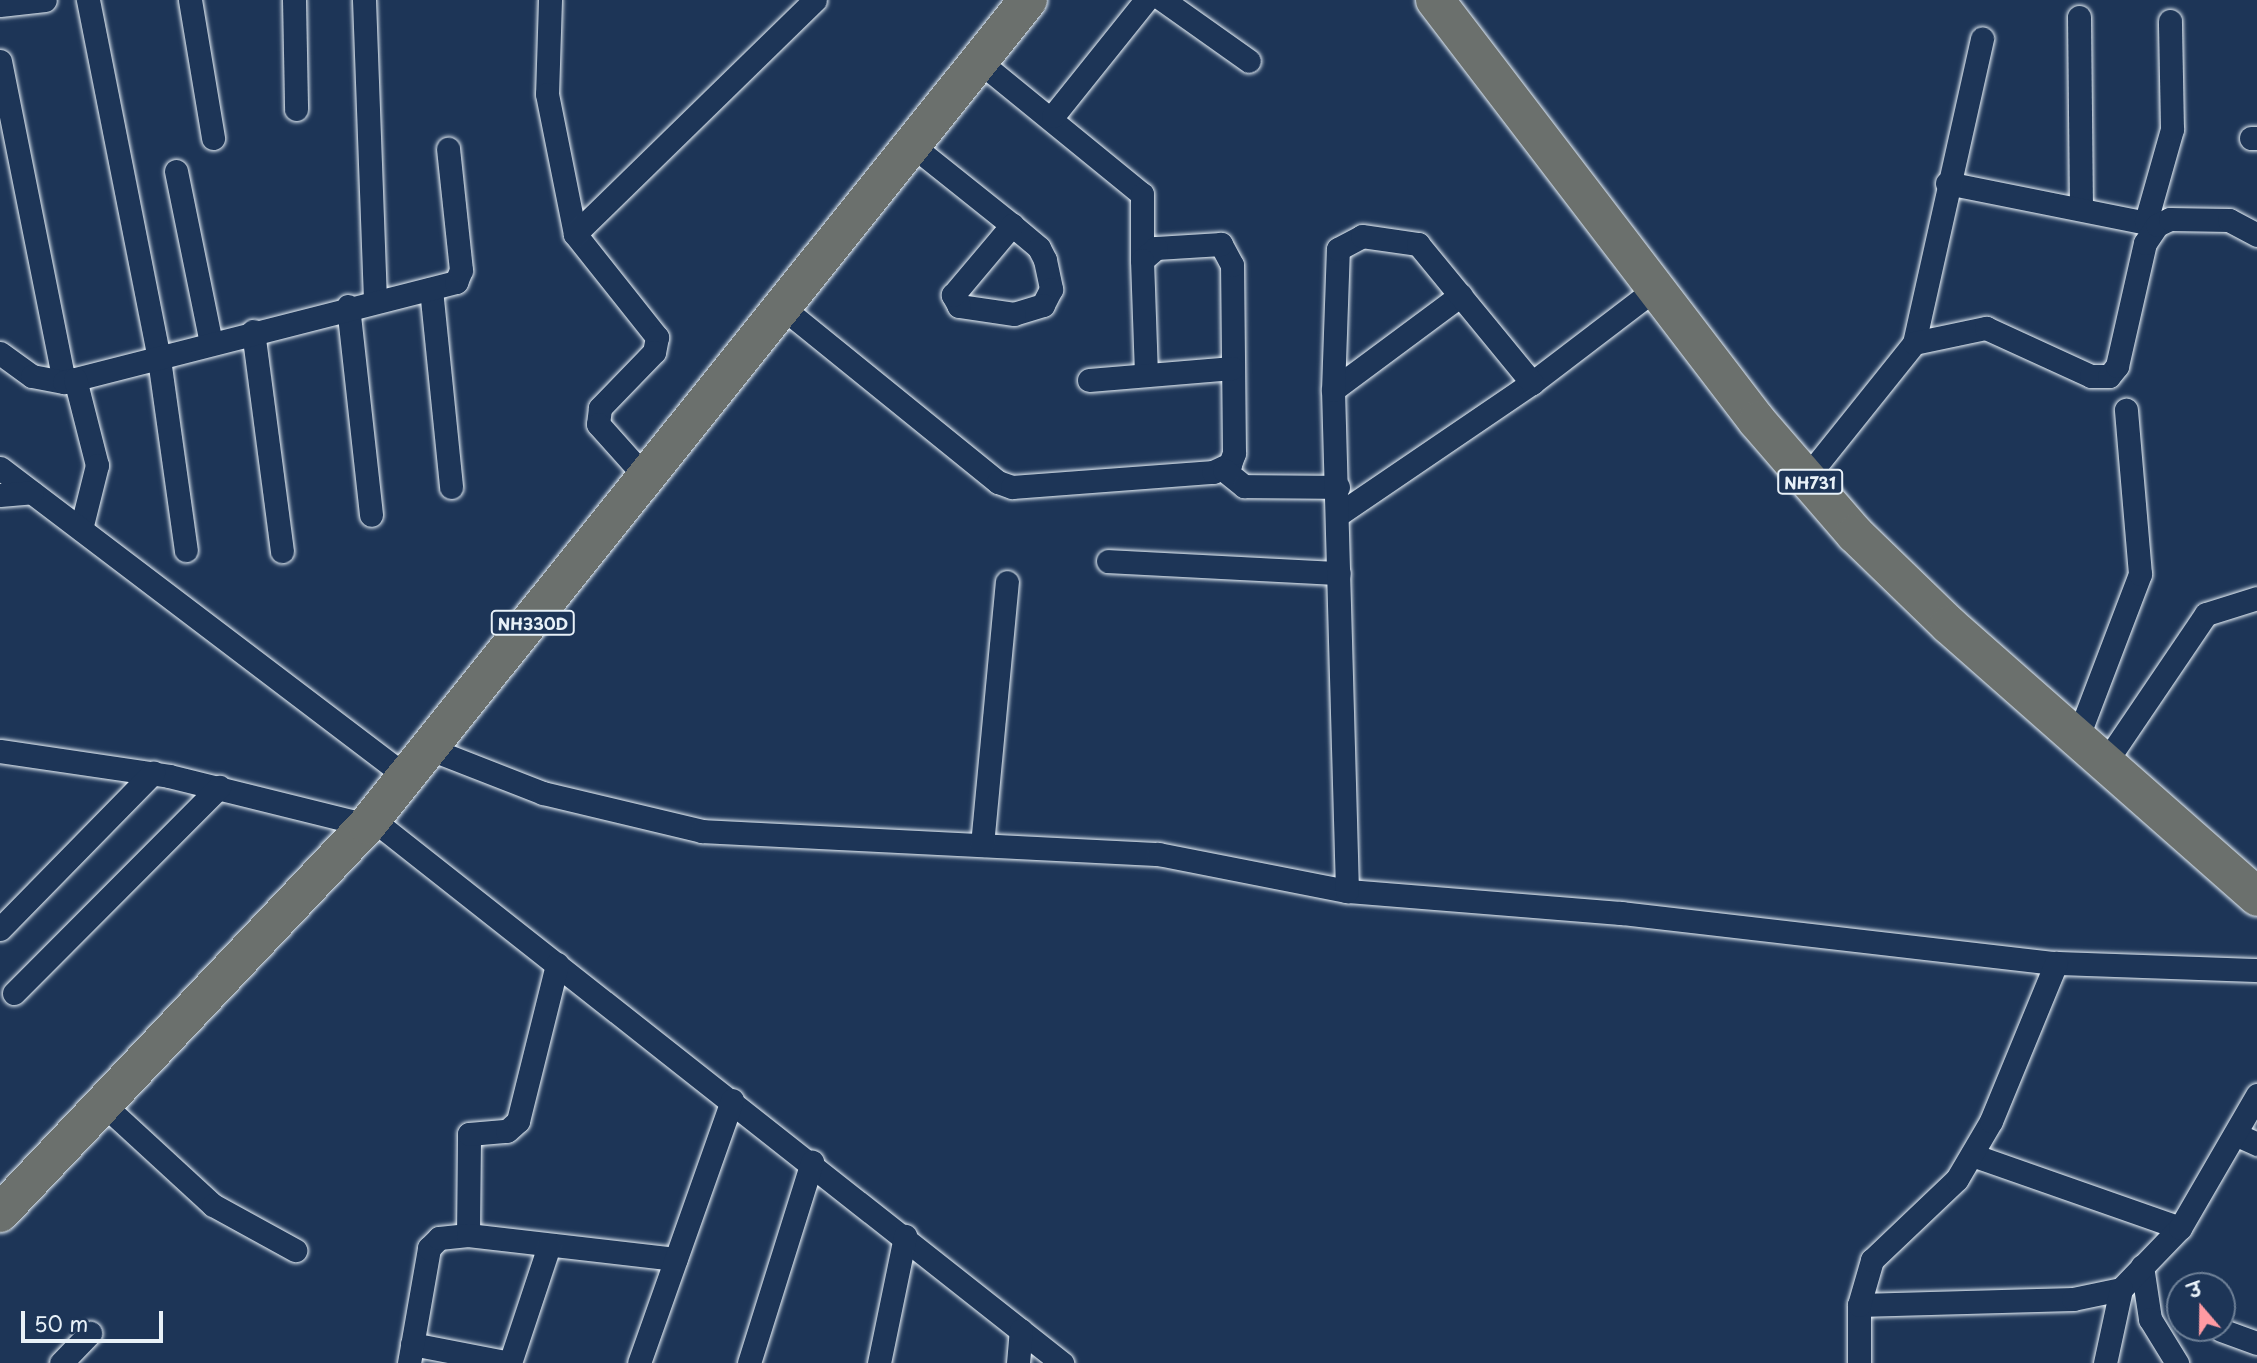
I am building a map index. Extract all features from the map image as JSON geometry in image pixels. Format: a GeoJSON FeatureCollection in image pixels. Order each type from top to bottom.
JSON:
{"type":"FeatureCollection","features":[{"type":"Feature","properties":{"kind":"highway","name":"NH330D"},"geometry":{"type":"LineString","coordinates":[[0,1213],[370,822],[648,480],[1028,0]]}},
{"type":"Feature","properties":{"kind":"highway","name":"NH731"},"geometry":{"type":"LineString","coordinates":[[1435,0],[1655,289],[1806,478],[1901,580],[2257,897]]}},
{"type":"Feature","properties":{"kind":"street"},"geometry":{"type":"LineString","coordinates":[[0,5],[45,0]]}},
{"type":"Feature","properties":{"kind":"street"},"geometry":{"type":"LineString","coordinates":[[88,0],[159,359],[186,550]]}},
{"type":"Feature","properties":{"kind":"street"},"geometry":{"type":"LineString","coordinates":[[190,0],[213,138]]}},
{"type":"Feature","properties":{"kind":"street"},"geometry":{"type":"LineString","coordinates":[[294,0],[296,109]]}},
{"type":"Feature","properties":{"kind":"street"},"geometry":{"type":"LineString","coordinates":[[364,0],[375,300]]}},
{"type":"Feature","properties":{"kind":"street"},"geometry":{"type":"LineString","coordinates":[[550,0],[547,94],[575,234],[657,337],[654,352],[597,416],[604,435],[648,480]]}},
{"type":"Feature","properties":{"kind":"street"},"geometry":{"type":"LineString","coordinates":[[575,234],[815,0]]}},
{"type":"Feature","properties":{"kind":"street"},"geometry":{"type":"LineString","coordinates":[[1053,116],[1146,0]]}},
{"type":"Feature","properties":{"kind":"street"},"geometry":{"type":"LineString","coordinates":[[1163,0],[1249,61]]}},
{"type":"Feature","properties":{"kind":"street"},"geometry":{"type":"LineString","coordinates":[[2079,16],[2081,209]]}},
{"type":"Feature","properties":{"kind":"street"},"geometry":{"type":"LineString","coordinates":[[1914,343],[1986,328],[2091,376],[2109,376],[2117,366],[2172,129],[2170,21]]}},
{"type":"Feature","properties":{"kind":"street"},"geometry":{"type":"LineString","coordinates":[[1806,478],[1914,343],[1947,183],[1982,39]]}},
{"type":"Feature","properties":{"kind":"street"},"geometry":{"type":"LineString","coordinates":[[0,61],[69,381],[97,465],[81,529]]}},
{"type":"Feature","properties":{"kind":"street"},"geometry":{"type":"LineString","coordinates":[[980,62],[1053,116],[1142,194],[1146,372]]}},
{"type":"Feature","properties":{"kind":"street"},"geometry":{"type":"LineString","coordinates":[[913,146],[1012,225],[1040,248],[1049,298],[1025,313],[959,306],[953,295],[1012,225]]}},
{"type":"Feature","properties":{"kind":"street"},"geometry":{"type":"LineString","coordinates":[[0,353],[32,376],[69,381],[159,359],[348,306],[456,282],[461,270],[448,149]]}},
{"type":"Feature","properties":{"kind":"street"},"geometry":{"type":"LineString","coordinates":[[176,171],[211,344]]}},
{"type":"Feature","properties":{"kind":"street"},"geometry":{"type":"LineString","coordinates":[[1947,183],[2152,223],[2170,219],[2229,220],[2257,235]]}},
{"type":"Feature","properties":{"kind":"street"},"geometry":{"type":"LineString","coordinates":[[1347,891],[1334,390],[1335,256],[1345,242],[1362,236],[1408,239],[1461,296],[1532,383]]}},
{"type":"Feature","properties":{"kind":"street"},"geometry":{"type":"LineString","coordinates":[[1142,260],[1157,248],[1214,242],[1227,248],[1234,453],[1224,470]]}},
{"type":"Feature","properties":{"kind":"street"},"geometry":{"type":"LineString","coordinates":[[431,289],[452,487]]}},
{"type":"Feature","properties":{"kind":"street"},"geometry":{"type":"LineString","coordinates":[[1339,514],[1532,383],[1655,289]]}},
{"type":"Feature","properties":{"kind":"street"},"geometry":{"type":"LineString","coordinates":[[1334,390],[1461,296]]}},
{"type":"Feature","properties":{"kind":"street"},"geometry":{"type":"LineString","coordinates":[[348,306],[371,515]]}},
{"type":"Feature","properties":{"kind":"street"},"geometry":{"type":"LineString","coordinates":[[783,308],[998,482],[1012,487],[1224,470],[1244,486],[1338,487]]}},
{"type":"Feature","properties":{"kind":"street"},"geometry":{"type":"LineString","coordinates":[[253,331],[282,551]]}},
{"type":"Feature","properties":{"kind":"street"},"geometry":{"type":"LineString","coordinates":[[1090,380],[1146,372],[1233,368]]}},
{"type":"Feature","properties":{"kind":"street"},"geometry":{"type":"LineString","coordinates":[[2091,751],[2140,574],[2126,410]]}},
{"type":"Feature","properties":{"kind":"street"},"geometry":{"type":"LineString","coordinates":[[0,468],[81,529],[418,763],[702,831],[1157,854],[1347,891],[1621,913],[2056,963],[2257,970]]}},
{"type":"Feature","properties":{"kind":"street"},"geometry":{"type":"LineString","coordinates":[[0,495],[32,492]]}},
{"type":"Feature","properties":{"kind":"street"},"geometry":{"type":"LineString","coordinates":[[1108,561],[1339,573]]}},
{"type":"Feature","properties":{"kind":"street"},"geometry":{"type":"LineString","coordinates":[[982,845],[1007,582]]}},
{"type":"Feature","properties":{"kind":"street"},"geometry":{"type":"LineString","coordinates":[[2091,751],[2206,614],[2257,598]]}},
{"type":"Feature","properties":{"kind":"street"},"geometry":{"type":"LineString","coordinates":[[0,751],[153,773],[370,822],[812,1162],[1062,1363]]}},
{"type":"Feature","properties":{"kind":"street"},"geometry":{"type":"LineString","coordinates":[[3,922],[153,773]]}},
{"type":"Feature","properties":{"kind":"street"},"geometry":{"type":"LineString","coordinates":[[14,993],[219,787]]}},
{"type":"Feature","properties":{"kind":"street"},"geometry":{"type":"LineString","coordinates":[[1859,1363],[1858,1305],[1872,1260],[1941,1199],[1972,1155],[2056,963]]}},
{"type":"Feature","properties":{"kind":"street"},"geometry":{"type":"LineString","coordinates":[[468,1235],[469,1134],[507,1131],[518,1121],[557,964]]}},
{"type":"Feature","properties":{"kind":"street"},"geometry":{"type":"LineString","coordinates":[[2105,1363],[2121,1289],[2180,1228],[2247,1139],[2257,1095]]}},
{"type":"Feature","properties":{"kind":"street"},"geometry":{"type":"LineString","coordinates":[[639,1363],[732,1100]]}},
{"type":"Feature","properties":{"kind":"street"},"geometry":{"type":"LineString","coordinates":[[103,1104],[214,1205],[295,1250]]}},
{"type":"Feature","properties":{"kind":"street"},"geometry":{"type":"LineString","coordinates":[[1972,1155],[2180,1228]]}},
{"type":"Feature","properties":{"kind":"street"},"geometry":{"type":"LineString","coordinates":[[749,1363],[812,1162]]}},
{"type":"Feature","properties":{"kind":"street"},"geometry":{"type":"LineString","coordinates":[[549,1246],[510,1363],[410,1354],[429,1248],[439,1238],[468,1235],[677,1259]]}},
{"type":"Feature","properties":{"kind":"street"},"geometry":{"type":"LineString","coordinates":[[879,1363],[905,1236]]}},
{"type":"Feature","properties":{"kind":"street"},"geometry":{"type":"LineString","coordinates":[[2142,1266],[2150,1319],[2177,1363]]}},
{"type":"Feature","properties":{"kind":"street"},"geometry":{"type":"LineString","coordinates":[[1858,1305],[2073,1299],[2121,1289]]}},
{"type":"Feature","properties":{"kind":"street"},"geometry":{"type":"LineString","coordinates":[[1018,1363],[1021,1330]]}},
{"type":"Feature","properties":{"kind":"street"},"geometry":{"type":"LineString","coordinates":[[61,1363],[90,1333]]}},
{"type":"Feature","properties":{"kind":"street"},"geometry":{"type":"LineString","coordinates":[[2236,1335],[2257,1343]]}}]}
